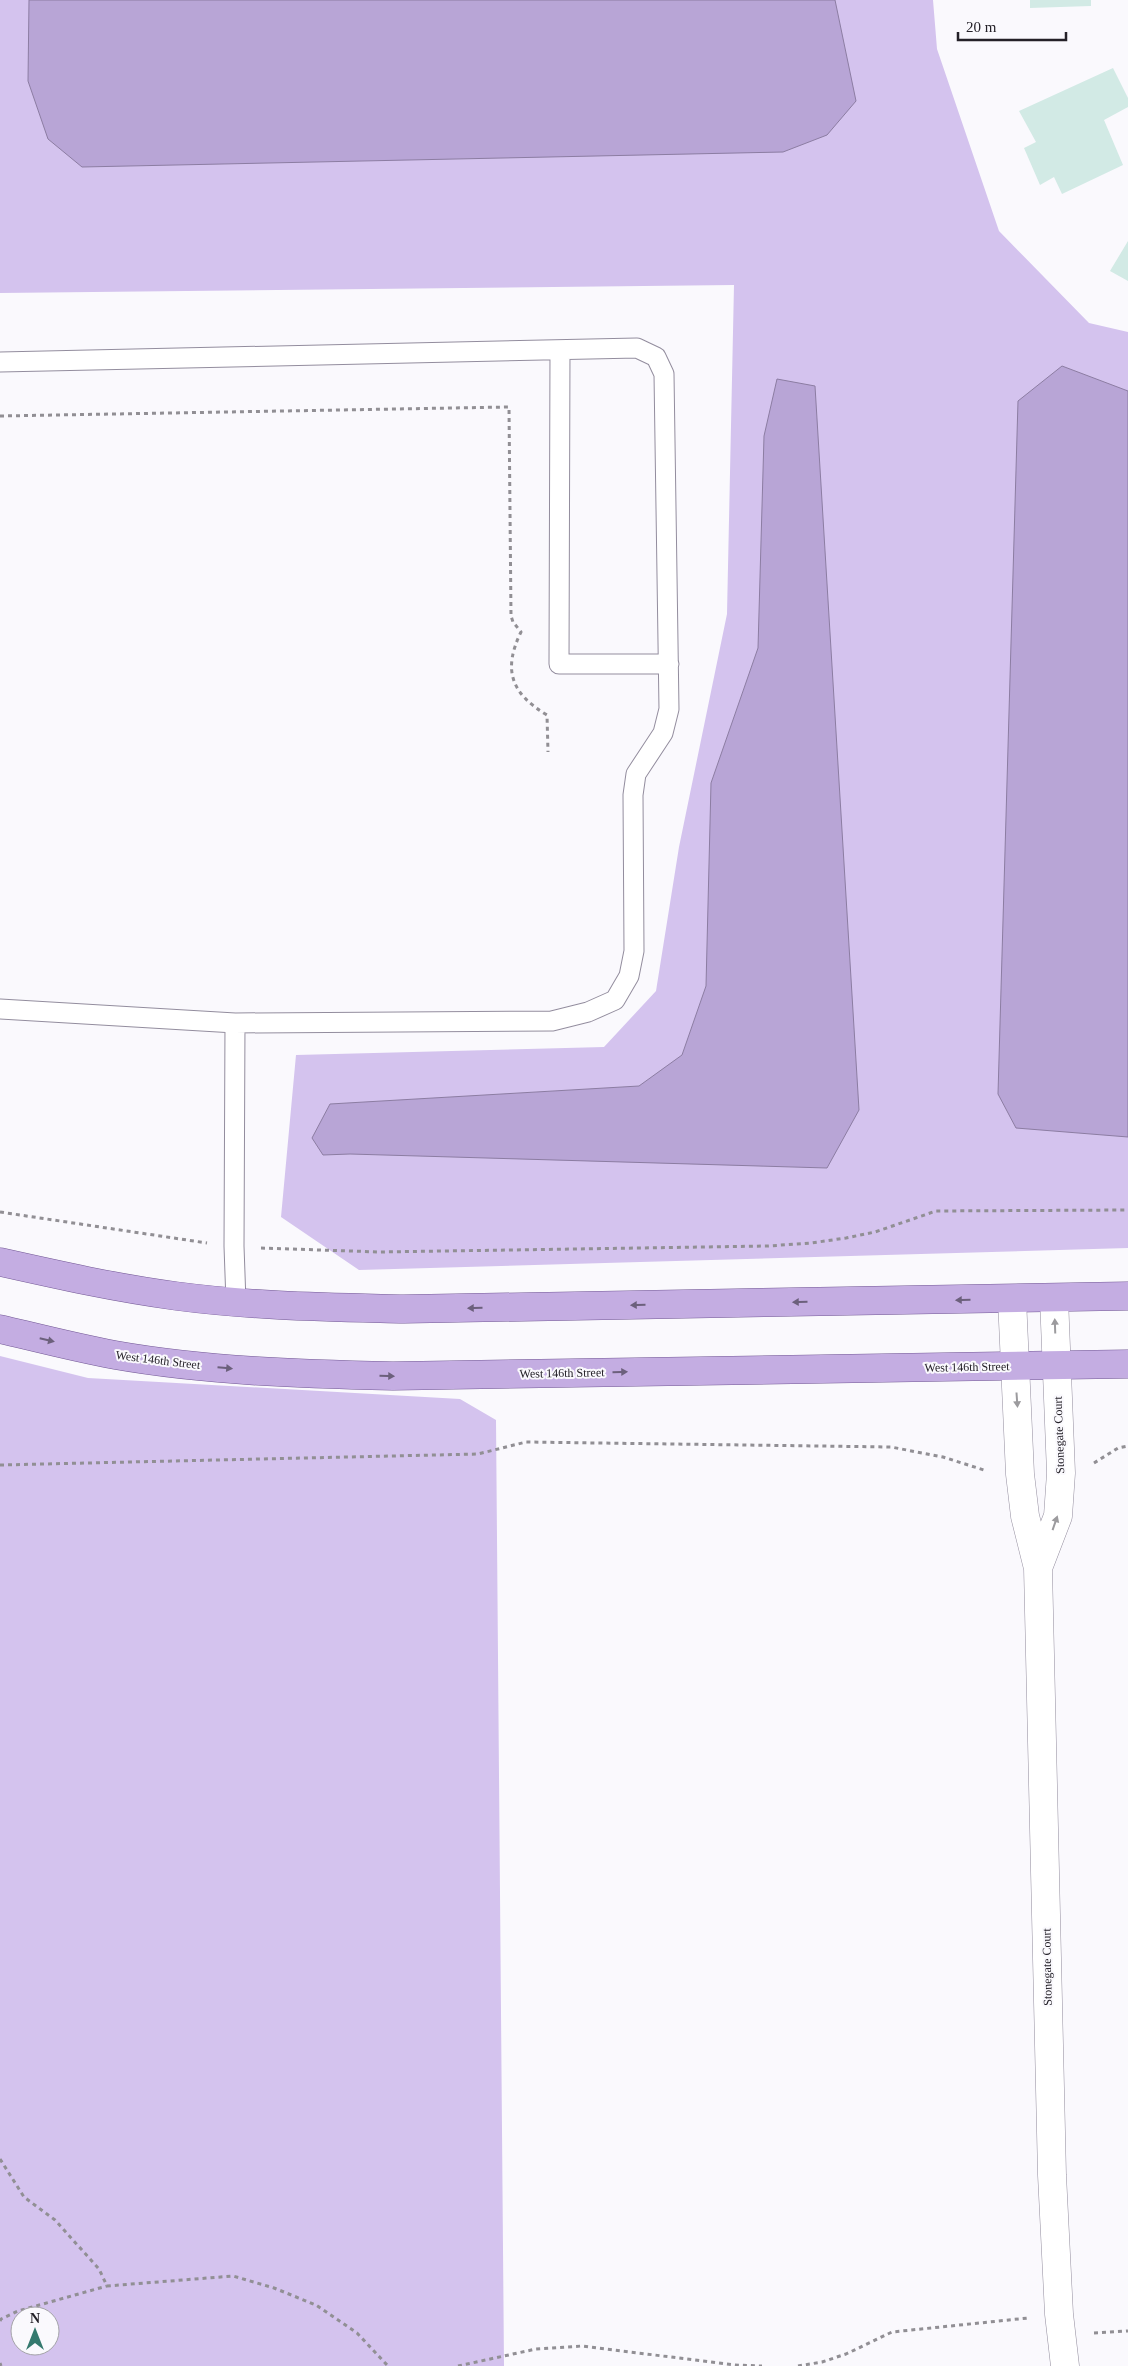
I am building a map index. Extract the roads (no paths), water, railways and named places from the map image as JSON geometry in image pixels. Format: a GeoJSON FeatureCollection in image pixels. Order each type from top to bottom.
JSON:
{"type":"FeatureCollection","features":[{"type":"Feature","properties":{"kind":"main road"},"geometry":{"type":"LineString","coordinates":[[0,1262],[107,1286],[176,1296],[236,1302],[404,1309],[1128,1296]]}},
{"type":"Feature","properties":{"kind":"main road","name":"West 146th Street"},"geometry":{"type":"LineString","coordinates":[[0,1329],[116,1355],[194,1365],[330,1375],[393,1376],[1128,1364]]}},
{"type":"Feature","properties":{"kind":"street","name":"Stonegate Court"},"geometry":{"type":"LineString","coordinates":[[1038,1568],[1058,1516],[1061,1473],[1054,1298]]}},
{"type":"Feature","properties":{"kind":"street","name":"Stonegate Court"},"geometry":{"type":"LineString","coordinates":[[1012,1299],[1020,1474],[1025,1516],[1038,1568],[1052,2175],[1059,2314],[1064,2366]]}},
{"type":"Feature","properties":{"kind":"lane"},"geometry":{"type":"LineString","coordinates":[[0,362],[638,348],[656,357],[664,374],[669,709],[663,733],[636,774],[633,795],[634,951],[629,976],[615,1000],[588,1012],[552,1021],[236,1023],[0,1009]]}},
{"type":"Feature","properties":{"kind":"lane"},"geometry":{"type":"LineString","coordinates":[[560,350],[559,664],[668,664]]}},
{"type":"Feature","properties":{"kind":"lane"},"geometry":{"type":"LineString","coordinates":[[236,1023],[234,1246],[236,1302]]}}]}
